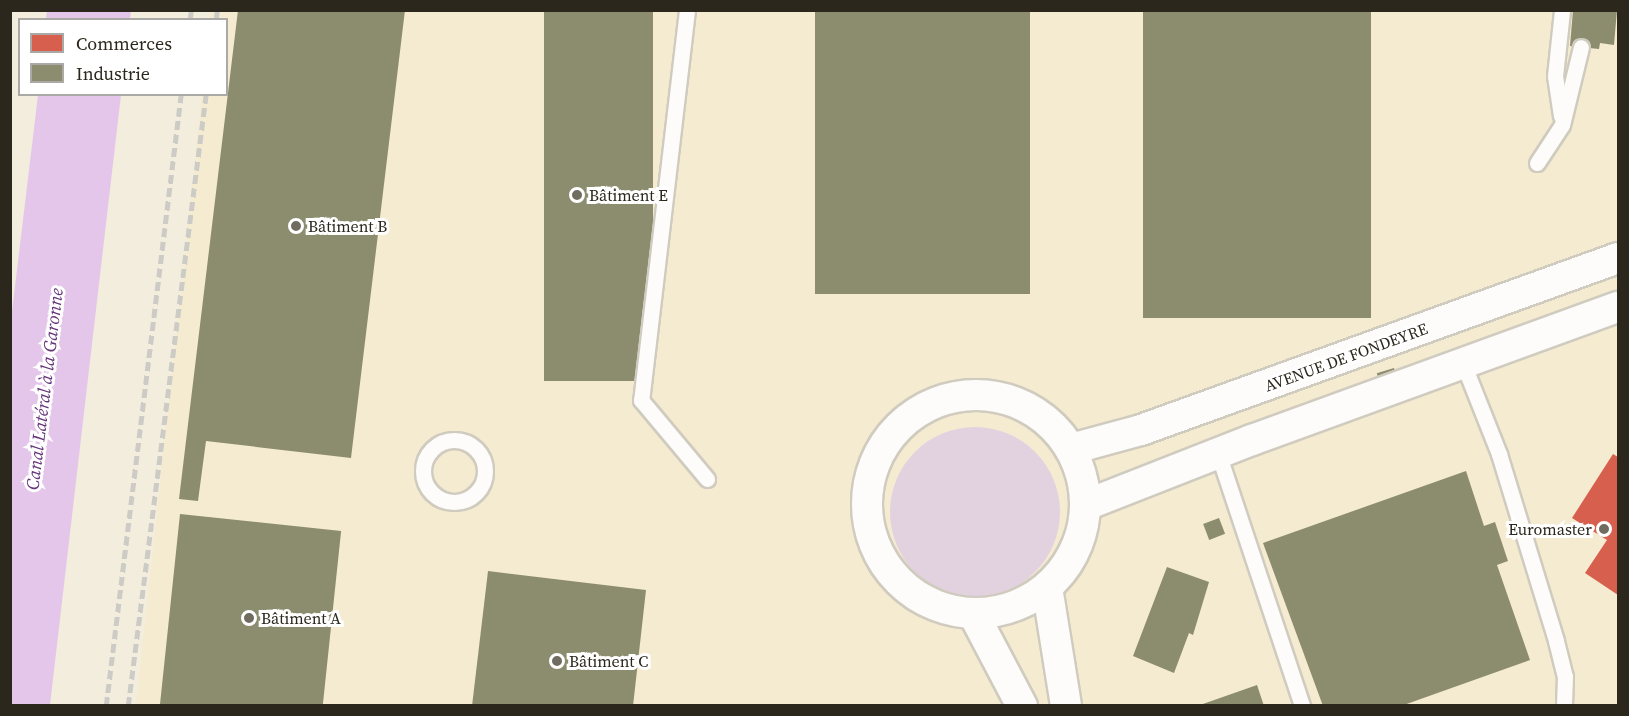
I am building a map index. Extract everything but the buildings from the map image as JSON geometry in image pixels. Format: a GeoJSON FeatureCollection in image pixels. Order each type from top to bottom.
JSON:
{"type":"FeatureCollection","features":[{"type":"Feature","properties":{"kind":"street","name":"AVENUE DE FONDEYRE"},"geometry":{"type":"LineString","coordinates":[[1071,449],[1141,430],[1618,258]]}},
{"type":"Feature","properties":{"kind":"street"},"geometry":{"type":"LineString","coordinates":[[1086,505],[1218,453],[1618,307]]}},
{"type":"Feature","properties":{"kind":"street"},"geometry":{"type":"LineString","coordinates":[[967,395],[998,396],[1027,407],[1052,425],[1071,449],[1084,485],[1086,505],[1075,550],[1047,587],[1025,602],[999,611],[973,613],[942,608],[913,593],[890,572],[874,544],[867,519],[867,492],[874,464],[888,439],[910,417],[937,402],[967,395]]}},
{"type":"Feature","properties":{"kind":"street"},"geometry":{"type":"LineString","coordinates":[[1047,587],[1066,705]]}},
{"type":"Feature","properties":{"kind":"street"},"geometry":{"type":"LineString","coordinates":[[973,613],[1022,705]]}},
{"type":"Feature","properties":{"kind":"lane"},"geometry":{"type":"LineString","coordinates":[[687,10],[641,400],[707,479]]}},
{"type":"Feature","properties":{"kind":"lane"},"geometry":{"type":"LineString","coordinates":[[1562,10],[1555,76],[1562,125]]}},
{"type":"Feature","properties":{"kind":"lane"},"geometry":{"type":"LineString","coordinates":[[1537,163],[1562,125],[1581,47]]}},
{"type":"Feature","properties":{"kind":"lane"},"geometry":{"type":"LineString","coordinates":[[1463,363],[1499,454],[1556,641],[1564,676],[1564,705]]}},
{"type":"Feature","properties":{"kind":"lane"},"geometry":{"type":"LineString","coordinates":[[457,440],[477,449],[486,468],[484,479],[472,496],[451,502],[432,492],[423,473],[424,462],[437,445],[457,440]]}},
{"type":"Feature","properties":{"kind":"lane"},"geometry":{"type":"LineString","coordinates":[[1218,453],[1302,705]]}},
{"type":"Feature","properties":{"kind":"shaded area"},"geometry":{"type":"Polygon","coordinates":[[[211,11],[1618,11],[1618,705],[136,706],[202,96],[228,96],[228,18],[210,18],[211,11]]]}},
{"type":"Feature","properties":{"kind":"shaded area"},"geometry":{"type":"Polygon","coordinates":[[[975,427],[992,428],[1008,433],[1035,452],[1054,479],[1059,495],[1059,529],[1054,545],[1035,572],[1008,591],[992,596],[975,597],[958,596],[942,591],[915,572],[896,545],[891,529],[890,512],[891,495],[896,479],[915,452],[942,433],[958,428],[975,427]]]}},
{"type":"Feature","properties":{"kind":"water"},"geometry":{"type":"Polygon","coordinates":[[[47,10],[131,11],[130,18],[46,18],[47,10]]]}},
{"type":"Feature","properties":{"kind":"water","name":"Canal Latéral à la Garonne"},"geometry":{"type":"Polygon","coordinates":[[[38,96],[121,96],[50,705],[11,706],[10,328],[38,96]]]}},
{"type":"Feature","properties":{"kind":"railway"},"geometry":{"type":"LineString","coordinates":[[190,18],[191,10]]}},
{"type":"Feature","properties":{"kind":"railway"},"geometry":{"type":"LineString","coordinates":[[216,18],[217,10]]}},
{"type":"Feature","properties":{"kind":"railway"},"geometry":{"type":"LineString","coordinates":[[106,706],[181,96]]}},
{"type":"Feature","properties":{"kind":"railway"},"geometry":{"type":"LineString","coordinates":[[128,706],[206,96]]}},
{"type":"Feature","properties":{"kind":"place","name":"Bâtiment E"},"geometry":{"type":"Point","coordinates":[577,195]}},
{"type":"Feature","properties":{"kind":"place","name":"Bâtiment B"},"geometry":{"type":"Point","coordinates":[296,226]}},
{"type":"Feature","properties":{"kind":"place","name":"Euromaster"},"geometry":{"type":"Point","coordinates":[1604,529]}},
{"type":"Feature","properties":{"kind":"place","name":"Bâtiment A"},"geometry":{"type":"Point","coordinates":[249,618]}},
{"type":"Feature","properties":{"kind":"place","name":"Bâtiment C"},"geometry":{"type":"Point","coordinates":[557,661]}}]}
